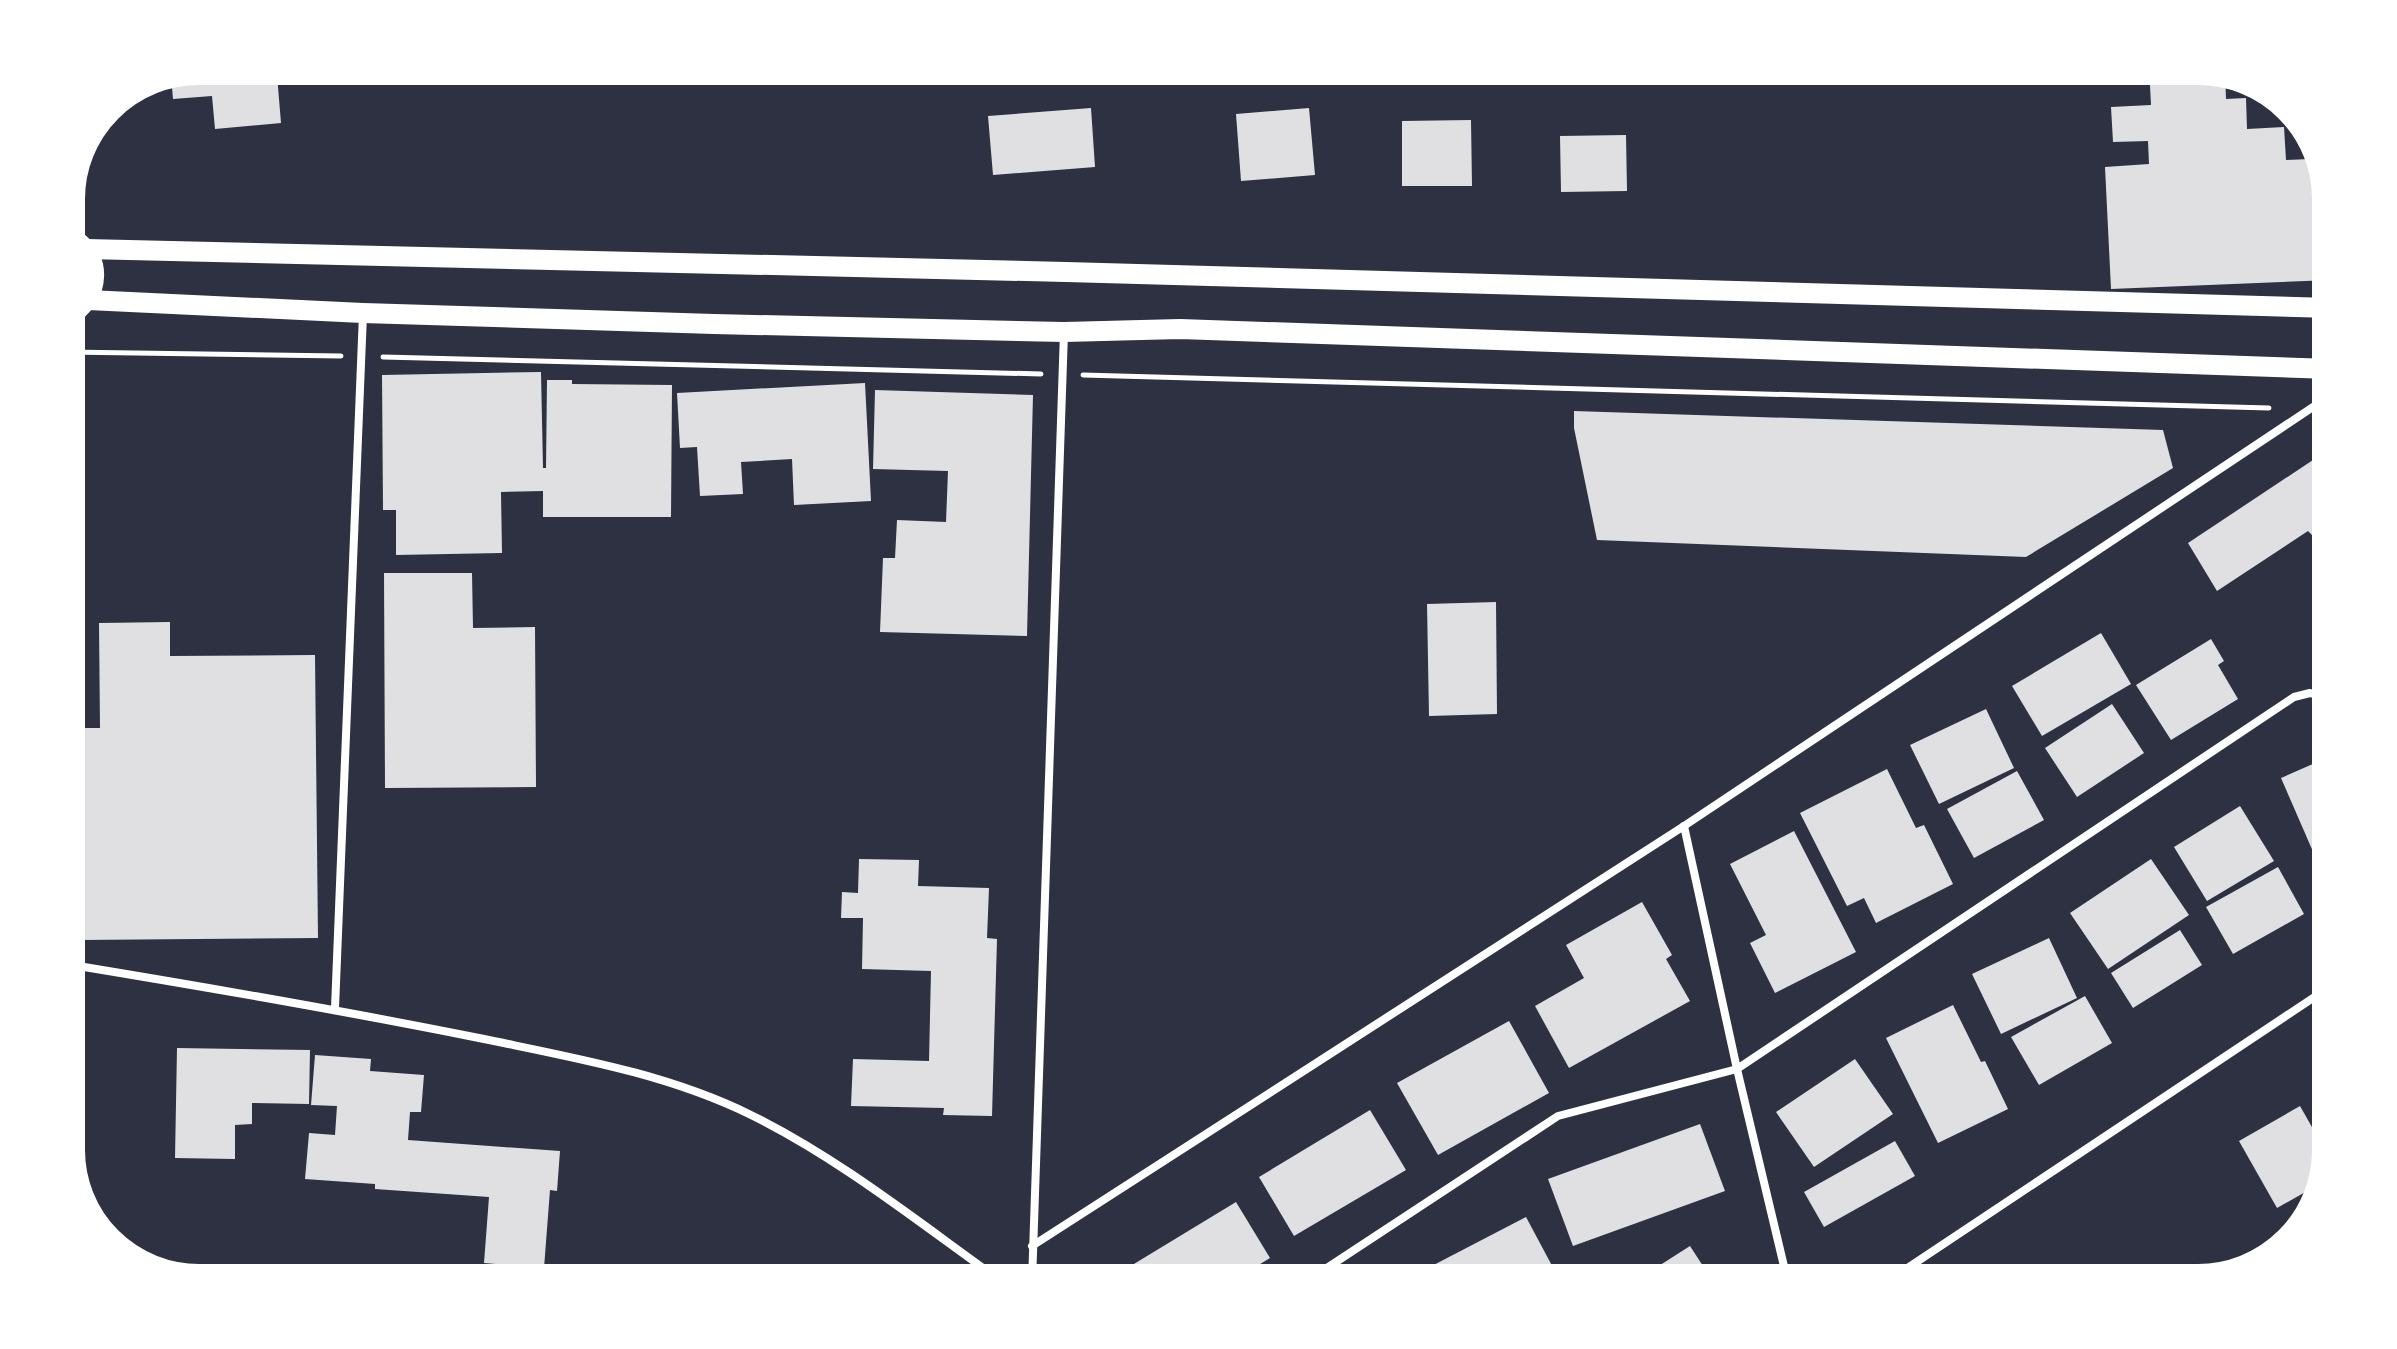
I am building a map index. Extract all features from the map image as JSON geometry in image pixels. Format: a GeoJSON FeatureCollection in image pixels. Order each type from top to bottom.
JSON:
{"type":"FeatureCollection","features":[{"type":"Feature","properties":{"kind":"main road"},"geometry":{"type":"LineString","coordinates":[[80,245],[86,249],[1143,274],[2317,308]]}},
{"type":"Feature","properties":{"kind":"main road"},"geometry":{"type":"LineString","coordinates":[[80,310],[88,300],[96,275],[86,249]]}},
{"type":"Feature","properties":{"kind":"main road"},"geometry":{"type":"LineString","coordinates":[[88,300],[363,313],[1064,332],[1180,329],[2317,369]]}},
{"type":"Feature","properties":{"kind":"street"},"geometry":{"type":"LineString","coordinates":[[335,1008],[363,313]]}},
{"type":"Feature","properties":{"kind":"street"},"geometry":{"type":"LineString","coordinates":[[1032,1269],[1064,332]]}},
{"type":"Feature","properties":{"kind":"street"},"geometry":{"type":"LineString","coordinates":[[1032,1246],[1684,826],[2317,404]]}},
{"type":"Feature","properties":{"kind":"street"},"geometry":{"type":"LineString","coordinates":[[1325,1269],[1558,1116],[1737,1069],[2294,697],[2310,693],[2317,695]]}},
{"type":"Feature","properties":{"kind":"street"},"geometry":{"type":"LineString","coordinates":[[1684,826],[1785,1269]]}},
{"type":"Feature","properties":{"kind":"street"},"geometry":{"type":"LineString","coordinates":[[80,966],[335,1008],[583,1060],[695,1091],[751,1115],[806,1145],[984,1269]]}},
{"type":"Feature","properties":{"kind":"street"},"geometry":{"type":"LineString","coordinates":[[1906,1269],[2317,995]]}},
{"type":"Feature","properties":{"kind":"path"},"geometry":{"type":"LineString","coordinates":[[80,352],[362,356],[2308,409]]}},
{"type":"Feature","properties":{"kind":"building"},"geometry":{"type":"Polygon","coordinates":[[[277,80],[281,123],[215,129],[212,96],[173,99],[172,83],[176,82],[277,80]]]}},
{"type":"Feature","properties":{"kind":"building"},"geometry":{"type":"Polygon","coordinates":[[[2150,80],[2214,81],[2225,83],[2226,99],[2246,98],[2247,129],[2284,127],[2286,160],[2310,159],[2315,176],[2317,281],[2111,289],[2105,167],[2149,164],[2148,141],[2113,142],[2111,107],[2151,105],[2150,80]]]}},
{"type":"Feature","properties":{"kind":"building"},"geometry":{"type":"Polygon","coordinates":[[[1091,108],[1095,167],[993,175],[988,116],[1091,108]]]}},
{"type":"Feature","properties":{"kind":"building"},"geometry":{"type":"Polygon","coordinates":[[[1309,108],[1315,175],[1241,181],[1236,114],[1309,108]]]}},
{"type":"Feature","properties":{"kind":"building"},"geometry":{"type":"Polygon","coordinates":[[[1471,120],[1472,186],[1402,186],[1402,121],[1471,120]]]}},
{"type":"Feature","properties":{"kind":"building"},"geometry":{"type":"Polygon","coordinates":[[[1626,135],[1627,191],[1561,192],[1560,136],[1626,135]]]}},
{"type":"Feature","properties":{"kind":"building"},"geometry":{"type":"Polygon","coordinates":[[[541,372],[543,468],[546,468],[547,380],[572,380],[572,384],[672,385],[671,517],[543,517],[543,491],[501,492],[502,553],[396,555],[396,510],[383,510],[382,375],[541,372]]]}},
{"type":"Feature","properties":{"kind":"building"},"geometry":{"type":"Polygon","coordinates":[[[865,383],[871,501],[794,505],[792,459],[741,462],[743,494],[700,496],[697,447],[680,448],[677,393],[865,383]]]}},
{"type":"Feature","properties":{"kind":"building"},"geometry":{"type":"Polygon","coordinates":[[[875,390],[1033,395],[1027,636],[880,632],[883,558],[895,558],[897,520],[946,522],[948,471],[873,469],[875,390]]]}},
{"type":"Feature","properties":{"kind":"building"},"geometry":{"type":"Polygon","coordinates":[[[1574,411],[2163,430],[2173,468],[2026,557],[1597,540],[1574,428],[1574,411]]]}},
{"type":"Feature","properties":{"kind":"building"},"geometry":{"type":"Polygon","coordinates":[[[2317,457],[2317,540],[2308,531],[2217,591],[2188,543],[2317,457]]]}},
{"type":"Feature","properties":{"kind":"building"},"geometry":{"type":"Polygon","coordinates":[[[384,573],[472,573],[473,628],[535,627],[536,787],[385,788],[384,573]]]}},
{"type":"Feature","properties":{"kind":"building"},"geometry":{"type":"Polygon","coordinates":[[[1496,602],[1497,714],[1429,716],[1427,604],[1496,602]]]}},
{"type":"Feature","properties":{"kind":"building"},"geometry":{"type":"Polygon","coordinates":[[[170,622],[170,656],[315,655],[318,938],[80,940],[80,728],[100,728],[99,623],[170,622]]]}},
{"type":"Feature","properties":{"kind":"building"},"geometry":{"type":"Polygon","coordinates":[[[2101,633],[2131,684],[2042,736],[2012,686],[2101,633]]]}},
{"type":"Feature","properties":{"kind":"building"},"geometry":{"type":"Polygon","coordinates":[[[2211,639],[2224,661],[2218,665],[2238,699],[2171,740],[2136,685],[2211,639]]]}},
{"type":"Feature","properties":{"kind":"building"},"geometry":{"type":"Polygon","coordinates":[[[2112,704],[2144,753],[2077,797],[2045,748],[2112,704]]]}},
{"type":"Feature","properties":{"kind":"building"},"geometry":{"type":"Polygon","coordinates":[[[1986,709],[2014,768],[1939,804],[1910,745],[1986,709]]]}},
{"type":"Feature","properties":{"kind":"building"},"geometry":{"type":"Polygon","coordinates":[[[2317,762],[2317,861],[2281,778],[2317,762]]]}},
{"type":"Feature","properties":{"kind":"building"},"geometry":{"type":"Polygon","coordinates":[[[1887,769],[1916,828],[1924,825],[1953,884],[1876,923],[1864,898],[1847,906],[1800,813],[1887,769]]]}},
{"type":"Feature","properties":{"kind":"building"},"geometry":{"type":"Polygon","coordinates":[[[2017,771],[2044,820],[1974,858],[1947,809],[2017,771]]]}},
{"type":"Feature","properties":{"kind":"building"},"geometry":{"type":"Polygon","coordinates":[[[2240,806],[2274,861],[2207,901],[2174,847],[2240,806]]]}},
{"type":"Feature","properties":{"kind":"building"},"geometry":{"type":"Polygon","coordinates":[[[1794,831],[1856,952],[1775,993],[1750,943],[1766,935],[1730,864],[1794,831]]]}},
{"type":"Feature","properties":{"kind":"building"},"geometry":{"type":"Polygon","coordinates":[[[859,859],[919,860],[918,886],[989,888],[987,938],[997,939],[992,1116],[943,1115],[944,1108],[851,1106],[853,1059],[929,1061],[931,971],[862,969],[863,918],[841,918],[842,892],[858,893],[859,859]]]}},
{"type":"Feature","properties":{"kind":"building"},"geometry":{"type":"Polygon","coordinates":[[[2151,859],[2189,915],[2108,969],[2070,913],[2151,859]]]}},
{"type":"Feature","properties":{"kind":"building"},"geometry":{"type":"Polygon","coordinates":[[[2278,867],[2304,914],[2233,954],[2206,907],[2278,867]]]}},
{"type":"Feature","properties":{"kind":"building"},"geometry":{"type":"Polygon","coordinates":[[[1642,902],[1672,955],[1666,959],[1690,1001],[1569,1068],[1535,1006],[1584,978],[1566,945],[1642,902]]]}},
{"type":"Feature","properties":{"kind":"building"},"geometry":{"type":"Polygon","coordinates":[[[2180,930],[2202,965],[2133,1008],[2111,973],[2180,930]]]}},
{"type":"Feature","properties":{"kind":"building"},"geometry":{"type":"Polygon","coordinates":[[[2049,938],[2077,998],[2001,1034],[1972,974],[2049,938]]]}},
{"type":"Feature","properties":{"kind":"building"},"geometry":{"type":"Polygon","coordinates":[[[2085,996],[2112,1043],[2039,1085],[2011,1037],[2085,996]]]}},
{"type":"Feature","properties":{"kind":"building"},"geometry":{"type":"Polygon","coordinates":[[[1953,1005],[2008,1109],[1938,1143],[1886,1038],[1953,1005]]]}},
{"type":"Feature","properties":{"kind":"building"},"geometry":{"type":"Polygon","coordinates":[[[1509,1021],[1549,1093],[1438,1155],[1397,1083],[1509,1021]]]}},
{"type":"Feature","properties":{"kind":"building"},"geometry":{"type":"Polygon","coordinates":[[[177,1048],[310,1050],[309,1104],[252,1103],[252,1124],[235,1125],[235,1159],[175,1158],[177,1048]]]}},
{"type":"Feature","properties":{"kind":"building"},"geometry":{"type":"Polygon","coordinates":[[[315,1055],[371,1059],[370,1071],[424,1075],[421,1112],[410,1112],[408,1140],[560,1151],[557,1191],[550,1190],[544,1268],[484,1263],[489,1197],[375,1189],[375,1184],[305,1179],[309,1133],[335,1135],[337,1106],[311,1105],[315,1055]]]}},
{"type":"Feature","properties":{"kind":"building"},"geometry":{"type":"Polygon","coordinates":[[[1855,1059],[1893,1114],[1814,1167],[1776,1112],[1855,1059]]]}},
{"type":"Feature","properties":{"kind":"building"},"geometry":{"type":"Polygon","coordinates":[[[2300,1106],[2317,1136],[2316,1166],[2310,1189],[2277,1208],[2239,1141],[2300,1106]]]}},
{"type":"Feature","properties":{"kind":"building"},"geometry":{"type":"Polygon","coordinates":[[[1370,1110],[1406,1170],[1294,1236],[1259,1177],[1370,1110]]]}},
{"type":"Feature","properties":{"kind":"building"},"geometry":{"type":"Polygon","coordinates":[[[1700,1124],[1725,1191],[1573,1246],[1548,1179],[1700,1124]]]}},
{"type":"Feature","properties":{"kind":"building"},"geometry":{"type":"Polygon","coordinates":[[[1895,1141],[1915,1176],[1824,1227],[1804,1192],[1895,1141]]]}},
{"type":"Feature","properties":{"kind":"building"},"geometry":{"type":"Polygon","coordinates":[[[1236,1202],[1270,1258],[1252,1269],[1126,1269],[1236,1202]]]}},
{"type":"Feature","properties":{"kind":"building"},"geometry":{"type":"Polygon","coordinates":[[[1526,1217],[1554,1269],[1426,1269],[1526,1217]]]}},
{"type":"Feature","properties":{"kind":"building"},"geometry":{"type":"Polygon","coordinates":[[[1690,1246],[1705,1269],[1654,1269],[1690,1246]]]}},
{"type":"Feature","properties":{"kind":"building"},"geometry":{"type":"Polygon","coordinates":[[[773,1265],[773,1269],[703,1269],[773,1265]]]}}]}
